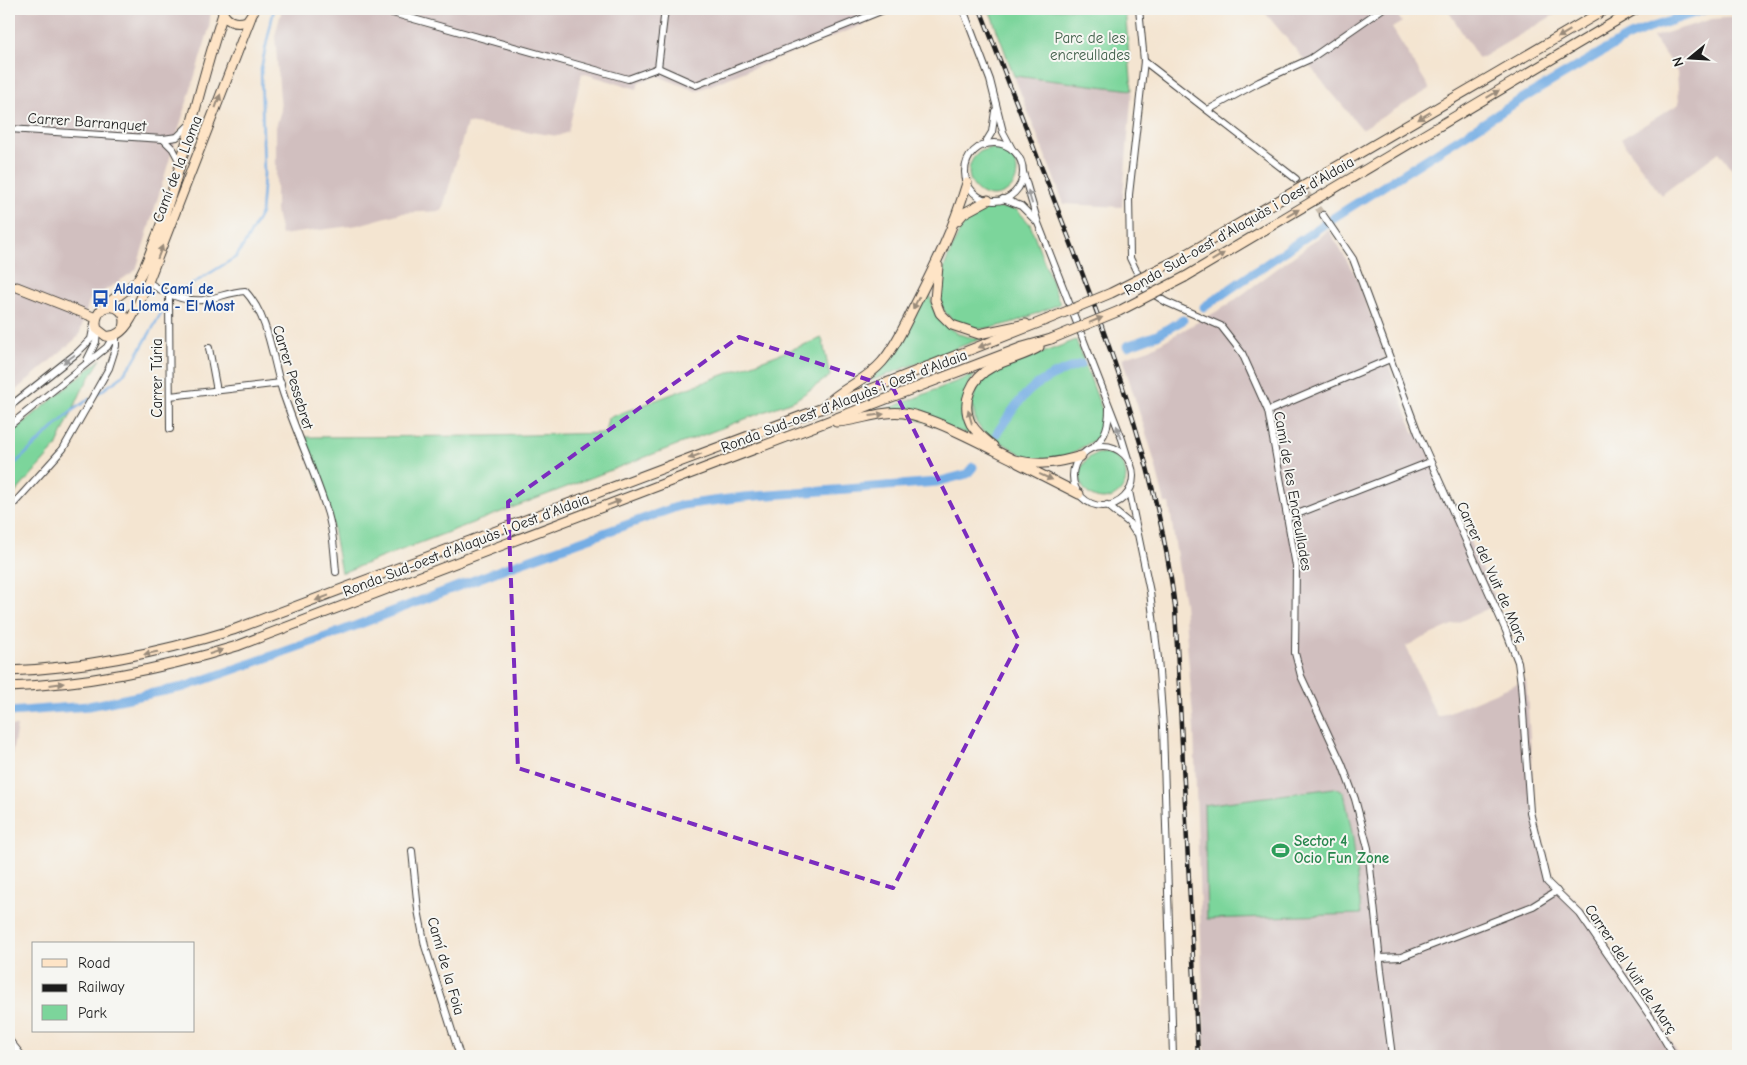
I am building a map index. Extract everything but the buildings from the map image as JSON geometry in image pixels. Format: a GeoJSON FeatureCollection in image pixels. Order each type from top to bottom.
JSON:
{"type":"FeatureCollection","features":[{"type":"Feature","properties":{"kind":"main road","name":"Ronda Sud-oest d'Alaquàs i Oest d'Aldaia"},"geometry":{"type":"LineString","coordinates":[[9,672],[45,670],[110,662],[175,648],[233,630],[823,408],[1046,320],[1111,292],[1177,260],[1606,9]]}},
{"type":"Feature","properties":{"kind":"main road","name":"Ronda Sud-oest d'Alaquàs i Oest d'Aldaia"},"geometry":{"type":"LineString","coordinates":[[9,687],[45,686],[112,678],[179,664],[237,646],[1023,347],[1051,339],[1119,311],[1185,277],[1636,9]]}},
{"type":"Feature","properties":{"kind":"main road"},"geometry":{"type":"LineString","coordinates":[[222,11],[226,19],[236,23],[253,13]]}},
{"type":"Feature","properties":{"kind":"main road","name":"Camí de la Lloma"},"geometry":{"type":"LineString","coordinates":[[98,317],[137,280],[166,215],[222,11]]}},
{"type":"Feature","properties":{"kind":"main road","name":"Camí de la Lloma"},"geometry":{"type":"LineString","coordinates":[[124,328],[132,318],[148,282],[253,13]]}},
{"type":"Feature","properties":{"kind":"main road"},"geometry":{"type":"LineString","coordinates":[[823,408],[833,397],[856,383],[882,363],[897,340],[954,226],[967,183]]}},
{"type":"Feature","properties":{"kind":"main road"},"geometry":{"type":"LineString","coordinates":[[954,226],[964,213],[988,200]]}},
{"type":"Feature","properties":{"kind":"main road"},"geometry":{"type":"LineString","coordinates":[[938,260],[935,300],[944,318],[956,328],[979,334],[1046,320]]}},
{"type":"Feature","properties":{"kind":"main road"},"geometry":{"type":"LineString","coordinates":[[13,285],[98,317]]}},
{"type":"Feature","properties":{"kind":"main road"},"geometry":{"type":"LineString","coordinates":[[113,306],[121,310],[125,319],[124,328],[115,336],[102,334],[98,317],[113,306]]}},
{"type":"Feature","properties":{"kind":"main road"},"geometry":{"type":"LineString","coordinates":[[1000,453],[972,425],[968,410],[969,392],[975,382],[988,370],[1037,348],[1051,339]]}},
{"type":"Feature","properties":{"kind":"main road"},"geometry":{"type":"LineString","coordinates":[[829,422],[849,421],[874,415],[904,413],[929,420],[1000,453],[1079,494]]}},
{"type":"Feature","properties":{"kind":"main road"},"geometry":{"type":"LineString","coordinates":[[1014,460],[1040,465],[1082,456]]}},
{"type":"Feature","properties":{"kind":"street"},"geometry":{"type":"LineString","coordinates":[[378,9],[628,79],[658,68],[696,85],[886,9]]}},
{"type":"Feature","properties":{"kind":"street"},"geometry":{"type":"LineString","coordinates":[[658,68],[664,9]]}},
{"type":"Feature","properties":{"kind":"street"},"geometry":{"type":"LineString","coordinates":[[963,9],[990,82],[996,108],[1013,150],[1018,156],[1038,222],[1108,402],[1133,476],[1129,490],[1150,592],[1160,678],[1173,1056]]}},
{"type":"Feature","properties":{"kind":"street","name":"Camí de les Encreullades"},"geometry":{"type":"LineString","coordinates":[[1139,9],[1144,61],[1129,195],[1130,258],[1145,289],[1166,302],[1221,326],[1242,353],[1268,411],[1296,566],[1295,653],[1301,676],[1342,764],[1355,799],[1368,848],[1392,1056]]}},
{"type":"Feature","properties":{"kind":"street"},"geometry":{"type":"LineString","coordinates":[[1208,110],[1259,82],[1310,59],[1382,9]]}},
{"type":"Feature","properties":{"kind":"street"},"geometry":{"type":"LineString","coordinates":[[1144,61],[1296,179]]}},
{"type":"Feature","properties":{"kind":"street"},"geometry":{"type":"LineString","coordinates":[[996,108],[994,127],[984,144],[970,156],[966,165],[967,183],[979,197],[988,200],[1003,199],[1021,206],[1038,222]]}},
{"type":"Feature","properties":{"kind":"street","name":"Carrer Barranquet"},"geometry":{"type":"LineString","coordinates":[[9,129],[163,140],[177,137],[193,122]]}},
{"type":"Feature","properties":{"kind":"street","name":"Carrer Barranquet"},"geometry":{"type":"LineString","coordinates":[[163,140],[173,149],[181,164]]}},
{"type":"Feature","properties":{"kind":"street"},"geometry":{"type":"LineString","coordinates":[[984,144],[999,144],[1013,150]]}},
{"type":"Feature","properties":{"kind":"street"},"geometry":{"type":"LineString","coordinates":[[1003,199],[1017,189],[1023,172]]}},
{"type":"Feature","properties":{"kind":"street","name":"Carrer del Vuit de Març"},"geometry":{"type":"LineString","coordinates":[[1323,215],[1353,259],[1430,462],[1506,631],[1518,662],[1522,684],[1530,812],[1547,882],[1580,914],[1652,1019],[1674,1056]]}},
{"type":"Feature","properties":{"kind":"street","name":"Carrer Pessebret"},"geometry":{"type":"LineString","coordinates":[[148,282],[169,296],[202,300],[229,292],[245,291],[256,303],[269,339],[299,439],[327,508],[332,532],[336,572]]}},
{"type":"Feature","properties":{"kind":"street","name":"Carrer Túria"},"geometry":{"type":"LineString","coordinates":[[169,296],[170,429]]}},
{"type":"Feature","properties":{"kind":"street"},"geometry":{"type":"LineString","coordinates":[[85,363],[96,342],[98,317]]}},
{"type":"Feature","properties":{"kind":"street"},"geometry":{"type":"LineString","coordinates":[[9,407],[78,352],[91,339],[98,317]]}},
{"type":"Feature","properties":{"kind":"street"},"geometry":{"type":"LineString","coordinates":[[9,426],[107,347],[115,336]]}},
{"type":"Feature","properties":{"kind":"street"},"geometry":{"type":"LineString","coordinates":[[9,509],[63,449],[109,368],[116,346],[115,336]]}},
{"type":"Feature","properties":{"kind":"street"},"geometry":{"type":"LineString","coordinates":[[209,348],[217,391]]}},
{"type":"Feature","properties":{"kind":"street"},"geometry":{"type":"LineString","coordinates":[[1268,411],[1390,358]]}},
{"type":"Feature","properties":{"kind":"street"},"geometry":{"type":"LineString","coordinates":[[170,396],[281,383]]}},
{"type":"Feature","properties":{"kind":"street"},"geometry":{"type":"LineString","coordinates":[[1108,402],[1108,425],[1104,436],[1077,462],[1074,478],[1079,494],[1091,503],[1107,505],[1116,503],[1129,490]]}},
{"type":"Feature","properties":{"kind":"street"},"geometry":{"type":"LineString","coordinates":[[1093,448],[1113,448],[1129,462]]}},
{"type":"Feature","properties":{"kind":"street"},"geometry":{"type":"LineString","coordinates":[[1287,518],[1430,462]]}},
{"type":"Feature","properties":{"kind":"street"},"geometry":{"type":"LineString","coordinates":[[1107,505],[1129,523],[1139,540]]}},
{"type":"Feature","properties":{"kind":"street","name":"Camí de la Foia"},"geometry":{"type":"LineString","coordinates":[[412,851],[418,910],[425,946],[460,1056]]}},
{"type":"Feature","properties":{"kind":"street"},"geometry":{"type":"LineString","coordinates":[[1380,958],[1401,957],[1533,906],[1557,892]]}},
{"type":"Feature","properties":{"kind":"street"},"geometry":{"type":"LineString","coordinates":[[9,1040],[22,1056]]}},
{"type":"Feature","properties":{"kind":"highlighted area"},"geometry":{"type":"Polygon","coordinates":[[[739,337],[893,388],[1019,641],[893,888],[518,768],[508,502],[739,337]]]}},
{"type":"Feature","properties":{"kind":"shaded area"},"geometry":{"type":"Polygon","coordinates":[[[9,9],[211,9],[209,29],[136,270],[89,301],[79,336],[9,396],[9,9]]]}},
{"type":"Feature","properties":{"kind":"shaded area"},"geometry":{"type":"Polygon","coordinates":[[[282,9],[902,9],[696,91],[658,76],[639,82],[637,89],[582,73],[568,132],[558,136],[467,123],[442,211],[401,213],[358,225],[281,235],[276,211],[276,127],[281,110],[275,36],[282,9]]]}},
{"type":"Feature","properties":{"kind":"shaded area"},"geometry":{"type":"Polygon","coordinates":[[[1262,9],[1393,9],[1402,22],[1392,28],[1430,89],[1362,129],[1262,9]]]}},
{"type":"Feature","properties":{"kind":"shaded area"},"geometry":{"type":"Polygon","coordinates":[[[1447,9],[1564,9],[1479,59],[1447,9]]]}},
{"type":"Feature","properties":{"kind":"shaded area"},"geometry":{"type":"Polygon","coordinates":[[[1738,17],[1738,177],[1719,152],[1661,195],[1621,139],[1679,104],[1677,72],[1653,37],[1712,19],[1738,17]]]}},
{"type":"Feature","properties":{"kind":"shaded area"},"geometry":{"type":"Polygon","coordinates":[[[1014,76],[1132,90],[1122,207],[1064,204],[1014,76]]]}},
{"type":"Feature","properties":{"kind":"shaded area"},"geometry":{"type":"Polygon","coordinates":[[[1329,230],[1357,278],[1414,434],[1420,431],[1498,604],[1406,646],[1437,717],[1526,680],[1534,798],[1549,872],[1583,909],[1660,1022],[1679,1056],[1205,1056],[1194,730],[1184,604],[1169,503],[1165,503],[1151,449],[1122,358],[1150,349],[1228,305],[1329,230]]]}},
{"type":"Feature","properties":{"kind":"shaded area"},"geometry":{"type":"Polygon","coordinates":[[[9,726],[17,726],[9,771],[9,726]]]}},
{"type":"Feature","properties":{"kind":"green space","name":"Parc de les encreullades"},"geometry":{"type":"Polygon","coordinates":[[[989,9],[1125,9],[1132,90],[1014,76],[989,9]]]}},
{"type":"Feature","properties":{"kind":"green space"},"geometry":{"type":"Polygon","coordinates":[[[993,148],[1002,150],[1010,155],[1015,163],[1017,172],[1015,181],[1010,189],[1002,194],[993,196],[984,194],[976,189],[971,181],[969,172],[971,163],[976,155],[984,150],[993,148]]]}},
{"type":"Feature","properties":{"kind":"green space"},"geometry":{"type":"Polygon","coordinates":[[[1006,208],[1017,210],[1030,224],[1060,304],[997,326],[981,329],[962,324],[952,319],[945,312],[941,303],[940,283],[946,262],[960,231],[971,216],[982,209],[1006,208]]]}},
{"type":"Feature","properties":{"kind":"green space"},"geometry":{"type":"Polygon","coordinates":[[[930,284],[930,296],[933,306],[937,315],[944,323],[952,330],[961,334],[983,338],[868,382],[884,365],[930,284]]]}},
{"type":"Feature","properties":{"kind":"green space"},"geometry":{"type":"Polygon","coordinates":[[[822,338],[830,376],[795,400],[341,573],[329,506],[303,443],[305,437],[605,433],[608,418],[822,338]]]}},
{"type":"Feature","properties":{"kind":"green space"},"geometry":{"type":"Polygon","coordinates":[[[1076,340],[1104,415],[1101,434],[1093,441],[1067,456],[1037,460],[1026,457],[982,431],[976,422],[972,404],[977,387],[985,378],[998,370],[1076,340]]]}},
{"type":"Feature","properties":{"kind":"green space"},"geometry":{"type":"Polygon","coordinates":[[[101,359],[82,390],[56,447],[9,500],[9,435],[101,359]]]}},
{"type":"Feature","properties":{"kind":"green space"},"geometry":{"type":"Polygon","coordinates":[[[975,374],[968,386],[975,436],[885,410],[975,374]]]}},
{"type":"Feature","properties":{"kind":"green space"},"geometry":{"type":"Polygon","coordinates":[[[1103,453],[1116,457],[1122,463],[1126,476],[1122,489],[1116,495],[1103,499],[1090,495],[1084,489],[1080,476],[1084,463],[1090,457],[1103,453]]]}},
{"type":"Feature","properties":{"kind":"green space","name":"Sector 4 Ocio Fun Zone"},"geometry":{"type":"Polygon","coordinates":[[[1334,788],[1344,792],[1353,838],[1361,914],[1207,919],[1204,805],[1334,788]]]}},
{"type":"Feature","properties":{"kind":"waterway"},"geometry":{"type":"LineString","coordinates":[[178,293],[236,257],[261,213],[264,174],[261,69],[274,9]]}},
{"type":"Feature","properties":{"kind":"waterway"},"geometry":{"type":"LineString","coordinates":[[1204,307],[1333,218],[1520,100],[1624,39],[1706,9]]}},
{"type":"Feature","properties":{"kind":"waterway"},"geometry":{"type":"LineString","coordinates":[[97,394],[120,378],[133,362],[166,305]]}},
{"type":"Feature","properties":{"kind":"waterway"},"geometry":{"type":"LineString","coordinates":[[1127,346],[1157,335],[1183,320]]}},
{"type":"Feature","properties":{"kind":"waterway"},"geometry":{"type":"LineString","coordinates":[[997,433],[1015,407],[1031,389],[1051,376],[1081,364]]}},
{"type":"Feature","properties":{"kind":"waterway"},"geometry":{"type":"LineString","coordinates":[[9,469],[73,410],[89,399]]}},
{"type":"Feature","properties":{"kind":"waterway"},"geometry":{"type":"LineString","coordinates":[[9,712],[89,706],[184,687],[334,634],[503,569],[682,505],[744,497],[937,482],[967,474],[973,467]]}},
{"type":"Feature","properties":{"kind":"tunnel"},"geometry":{"type":"LineString","coordinates":[[1296,179],[1323,215]]}},
{"type":"Feature","properties":{"kind":"railway"},"geometry":{"type":"LineString","coordinates":[[980,9],[1104,331],[1147,467],[1168,560],[1175,607],[1198,1056]]}},
{"type":"Feature","properties":{"kind":"place","name":"Aldaia, Camí de la Lloma - El Most"},"geometry":{"type":"Point","coordinates":[100,298]}},
{"type":"Feature","properties":{"kind":"place","name":"Sector 4 Ocio Fun Zone"},"geometry":{"type":"Point","coordinates":[1280,850]}}]}
